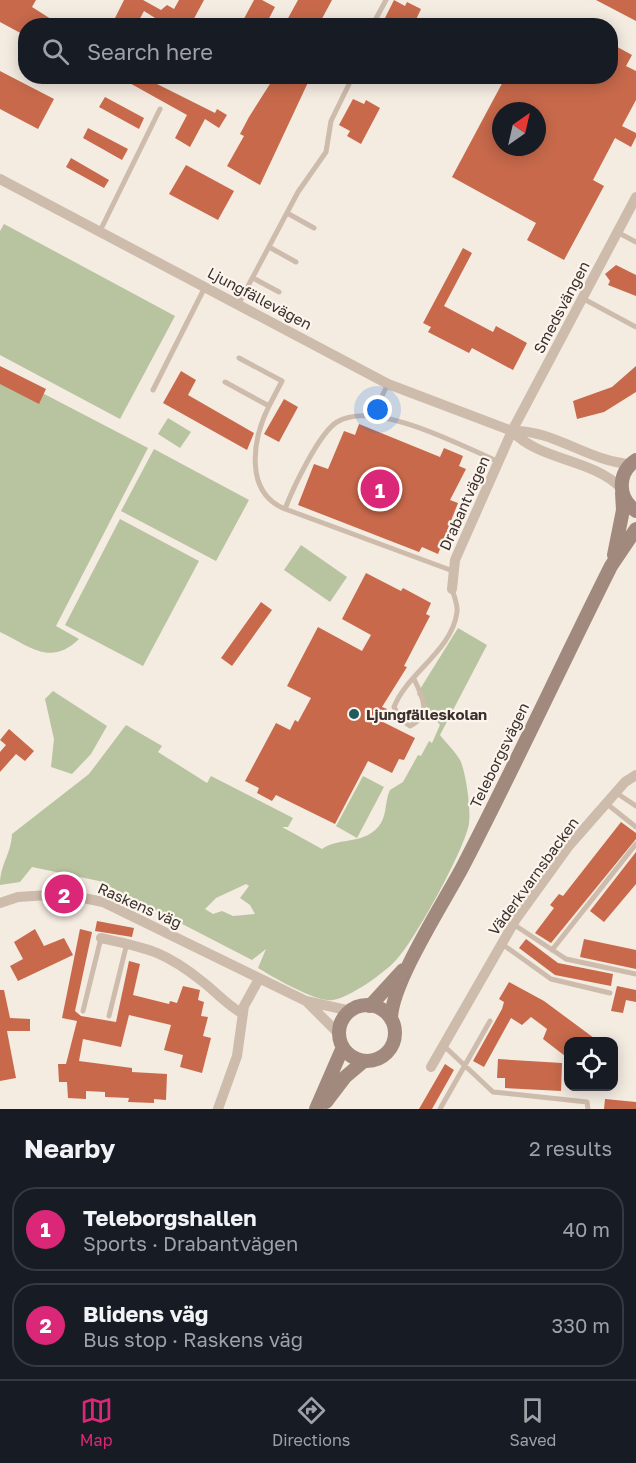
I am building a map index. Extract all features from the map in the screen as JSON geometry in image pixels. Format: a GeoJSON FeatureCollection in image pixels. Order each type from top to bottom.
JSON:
{"type":"FeatureCollection","features":[{"type":"Feature","properties":{"kind":"main road"},"geometry":{"type":"LineString","coordinates":[[634,462],[623,476],[622,490],[626,502],[636,511]]}},
{"type":"Feature","properties":{"kind":"main road","name":"Teleborgsvägen"},"geometry":{"type":"LineString","coordinates":[[611,566],[621,524],[622,490]]}},
{"type":"Feature","properties":{"kind":"main road","name":"Teleborgsvägen"},"geometry":{"type":"LineString","coordinates":[[391,1019],[394,1004],[413,957],[462,867],[611,566],[636,529]]}},
{"type":"Feature","properties":{"kind":"main road","name":"Teleborgsvägen"},"geometry":{"type":"LineString","coordinates":[[370,1006],[413,957]]}},
{"type":"Feature","properties":{"kind":"main road"},"geometry":{"type":"LineString","coordinates":[[316,1109],[341,1041],[342,1021],[351,1011],[370,1006],[382,1010],[391,1019],[395,1034],[390,1049],[379,1059],[364,1061],[352,1056],[341,1041]]}},
{"type":"Feature","properties":{"kind":"main road"},"geometry":{"type":"LineString","coordinates":[[316,1109],[364,1061]]}},
{"type":"Feature","properties":{"kind":"street","name":"Ljungfällevägen"},"geometry":{"type":"LineString","coordinates":[[0,179],[239,303],[388,384],[512,431],[523,442],[607,476],[622,490]]}},
{"type":"Feature","properties":{"kind":"street","name":"Smedsvängen"},"geometry":{"type":"LineString","coordinates":[[512,431],[636,197]]}},
{"type":"Feature","properties":{"kind":"street","name":"Ljungfällevägen"},"geometry":{"type":"LineString","coordinates":[[512,431],[527,430],[606,461],[634,462]]}},
{"type":"Feature","properties":{"kind":"street","name":"Drabantvägen"},"geometry":{"type":"LineString","coordinates":[[452,589],[453,571],[466,533],[512,431]]}},
{"type":"Feature","properties":{"kind":"street","name":"Väderkvarnsbacken"},"geometry":{"type":"LineString","coordinates":[[431,1067],[513,924],[568,847],[615,792],[636,775]]}},
{"type":"Feature","properties":{"kind":"street","name":"Raskens väg"},"geometry":{"type":"LineString","coordinates":[[0,903],[18,897],[64,894],[103,902],[306,1001],[351,1011]]}},
{"type":"Feature","properties":{"kind":"street"},"geometry":{"type":"LineString","coordinates":[[101,938],[155,950],[181,964],[228,1006],[243,1014]]}},
{"type":"Feature","properties":{"kind":"street"},"geometry":{"type":"LineString","coordinates":[[218,1109],[237,1056],[243,1014],[251,991],[259,980]]}},
{"type":"Feature","properties":{"kind":"street","name":"Raskens väg"},"geometry":{"type":"LineString","coordinates":[[306,1001],[341,1041]]}},
{"type":"Feature","properties":{"kind":"lane"},"geometry":{"type":"LineString","coordinates":[[376,18],[386,0]]}},
{"type":"Feature","properties":{"kind":"lane"},"geometry":{"type":"LineString","coordinates":[[239,303],[298,192],[326,152],[331,121],[349,84]]}},
{"type":"Feature","properties":{"kind":"lane"},"geometry":{"type":"LineString","coordinates":[[100,231],[160,109]]}},
{"type":"Feature","properties":{"kind":"lane"},"geometry":{"type":"LineString","coordinates":[[287,213],[314,228]]}},
{"type":"Feature","properties":{"kind":"lane"},"geometry":{"type":"LineString","coordinates":[[617,232],[636,242]]}},
{"type":"Feature","properties":{"kind":"lane"},"geometry":{"type":"LineString","coordinates":[[269,247],[296,262]]}},
{"type":"Feature","properties":{"kind":"lane"},"geometry":{"type":"LineString","coordinates":[[252,278],[279,292]]}},
{"type":"Feature","properties":{"kind":"lane"},"geometry":{"type":"LineString","coordinates":[[153,390],[206,286]]}},
{"type":"Feature","properties":{"kind":"lane"},"geometry":{"type":"LineString","coordinates":[[582,298],[636,327]]}},
{"type":"Feature","properties":{"kind":"lane"},"geometry":{"type":"LineString","coordinates":[[239,358],[282,381],[258,427],[253,453],[258,481],[275,505],[453,571]]}},
{"type":"Feature","properties":{"kind":"lane"},"geometry":{"type":"LineString","coordinates":[[225,382],[269,406]]}},
{"type":"Feature","properties":{"kind":"lane"},"geometry":{"type":"LineString","coordinates":[[371,418],[388,384]]}},
{"type":"Feature","properties":{"kind":"lane"},"geometry":{"type":"LineString","coordinates":[[285,509],[305,468],[334,423],[350,416],[403,423],[499,462]]}},
{"type":"Feature","properties":{"kind":"lane"},"geometry":{"type":"LineString","coordinates":[[414,679],[423,697],[425,708],[418,722],[410,726],[401,720],[394,707],[400,691],[414,679],[452,626],[458,610],[452,589]]}},
{"type":"Feature","properties":{"kind":"lane"},"geometry":{"type":"LineString","coordinates":[[615,792],[636,806]]}},
{"type":"Feature","properties":{"kind":"lane"},"geometry":{"type":"LineString","coordinates":[[606,803],[636,827]]}},
{"type":"Feature","properties":{"kind":"lane"},"geometry":{"type":"LineString","coordinates":[[552,950],[636,844]]}},
{"type":"Feature","properties":{"kind":"lane"},"geometry":{"type":"LineString","coordinates":[[513,924],[566,959],[636,975]]}},
{"type":"Feature","properties":{"kind":"lane"},"geometry":{"type":"LineString","coordinates":[[83,1011],[101,938]]}},
{"type":"Feature","properties":{"kind":"lane"},"geometry":{"type":"LineString","coordinates":[[109,1016],[127,943]]}},
{"type":"Feature","properties":{"kind":"lane"},"geometry":{"type":"LineString","coordinates":[[502,944],[552,979],[610,993]]}},
{"type":"Feature","properties":{"kind":"lane"},"geometry":{"type":"LineString","coordinates":[[440,1109],[490,1021]]}},
{"type":"Feature","properties":{"kind":"lane"},"geometry":{"type":"LineString","coordinates":[[444,1046],[493,1092],[588,1102],[588,1109]]}},
{"type":"Feature","properties":{"kind":"green space"},"geometry":{"type":"Polygon","coordinates":[[[4,224],[175,316],[120,419],[0,355],[0,231],[4,224]]]}},
{"type":"Feature","properties":{"kind":"green space"},"geometry":{"type":"Polygon","coordinates":[[[0,371],[148,448],[56,626],[79,639],[59,652],[49,653],[31,648],[0,632],[0,371]]]}},
{"type":"Feature","properties":{"kind":"green space"},"geometry":{"type":"Polygon","coordinates":[[[168,418],[191,432],[180,448],[158,434],[168,418]]]}},
{"type":"Feature","properties":{"kind":"green space"},"geometry":{"type":"Polygon","coordinates":[[[154,449],[249,500],[216,561],[121,511],[154,449]]]}},
{"type":"Feature","properties":{"kind":"green space"},"geometry":{"type":"Polygon","coordinates":[[[120,519],[199,561],[143,666],[65,625],[120,519]]]}},
{"type":"Feature","properties":{"kind":"green space"},"geometry":{"type":"Polygon","coordinates":[[[301,545],[347,577],[330,602],[284,570],[301,545]]]}},
{"type":"Feature","properties":{"kind":"green space"},"geometry":{"type":"Polygon","coordinates":[[[458,628],[487,645],[440,735],[458,757],[464,773],[469,809],[466,835],[439,893],[405,949],[385,971],[348,995],[326,1000],[306,994],[258,968],[266,949],[252,960],[99,881],[32,867],[20,882],[0,885],[12,834],[89,774],[126,725],[162,746],[158,752],[207,783],[211,776],[293,818],[288,827],[282,827],[322,849],[368,835],[383,819],[390,790],[403,782],[418,755],[421,756],[429,741],[432,743],[440,725],[417,694],[458,628]],[[246,884],[216,898],[205,909],[213,914],[222,911],[233,916],[255,914],[250,905],[240,898],[249,886],[246,884]]]}},
{"type":"Feature","properties":{"kind":"green space"},"geometry":{"type":"Polygon","coordinates":[[[53,691],[107,726],[91,754],[72,774],[51,767],[54,739],[45,699],[53,691]]]}},
{"type":"Feature","properties":{"kind":"green space"},"geometry":{"type":"Polygon","coordinates":[[[363,776],[384,787],[357,838],[336,826],[363,776]]]}},
{"type":"Feature","properties":{"kind":"building"},"geometry":{"type":"Polygon","coordinates":[[[0,0],[36,0],[32,7],[49,18],[18,18],[18,32],[0,22],[0,0]]]}},
{"type":"Feature","properties":{"kind":"building"},"geometry":{"type":"Polygon","coordinates":[[[124,0],[143,0],[161,10],[167,5],[174,9],[179,0],[204,0],[194,18],[155,18],[144,11],[140,18],[115,18],[124,0]]]}},
{"type":"Feature","properties":{"kind":"building"},"geometry":{"type":"Polygon","coordinates":[[[254,0],[262,0],[275,7],[269,18],[244,18],[254,0]]]}},
{"type":"Feature","properties":{"kind":"building"},"geometry":{"type":"Polygon","coordinates":[[[298,0],[332,0],[322,18],[288,18],[298,0]]]}},
{"type":"Feature","properties":{"kind":"building"},"geometry":{"type":"Polygon","coordinates":[[[394,0],[405,6],[407,2],[421,9],[417,18],[385,18],[394,0]]]}},
{"type":"Feature","properties":{"kind":"building"},"geometry":{"type":"Polygon","coordinates":[[[596,0],[636,0],[636,21],[596,0]]]}},
{"type":"Feature","properties":{"kind":"building"},"geometry":{"type":"Polygon","coordinates":[[[618,47],[632,55],[626,66],[636,71],[636,100],[622,126],[636,133],[636,137],[631,147],[615,138],[593,180],[604,186],[564,260],[527,240],[536,223],[452,177],[492,102],[492,156],[546,156],[546,102],[492,102],[502,84],[618,84],[618,47]]]}},
{"type":"Feature","properties":{"kind":"building"},"geometry":{"type":"Polygon","coordinates":[[[0,71],[18,80],[18,84],[25,84],[54,99],[38,129],[0,109],[0,71]]]}},
{"type":"Feature","properties":{"kind":"building"},"geometry":{"type":"Polygon","coordinates":[[[131,84],[157,84],[215,113],[217,109],[227,115],[219,128],[205,119],[190,147],[175,138],[187,115],[131,84]]]}},
{"type":"Feature","properties":{"kind":"building"},"geometry":{"type":"Polygon","coordinates":[[[270,84],[307,84],[260,185],[227,166],[244,136],[240,134],[270,84]]]}},
{"type":"Feature","properties":{"kind":"building"},"geometry":{"type":"Polygon","coordinates":[[[105,97],[144,118],[139,129],[99,107],[105,97]]]}},
{"type":"Feature","properties":{"kind":"building"},"geometry":{"type":"Polygon","coordinates":[[[353,99],[364,104],[366,100],[380,108],[361,144],[347,136],[350,131],[339,125],[353,99]]]}},
{"type":"Feature","properties":{"kind":"building"},"geometry":{"type":"Polygon","coordinates":[[[88,128],[128,149],[122,160],[83,138],[88,128]]]}},
{"type":"Feature","properties":{"kind":"building"},"geometry":{"type":"Polygon","coordinates":[[[71,158],[109,180],[104,188],[66,167],[71,158]]]}},
{"type":"Feature","properties":{"kind":"building"},"geometry":{"type":"Polygon","coordinates":[[[186,165],[234,191],[218,220],[169,194],[186,165]]]}},
{"type":"Feature","properties":{"kind":"building"},"geometry":{"type":"Polygon","coordinates":[[[463,248],[472,253],[444,306],[493,332],[496,326],[527,343],[513,370],[472,348],[469,353],[428,332],[431,327],[423,323],[463,248]]]}},
{"type":"Feature","properties":{"kind":"building"},"geometry":{"type":"Polygon","coordinates":[[[616,265],[636,275],[636,296],[608,285],[610,281],[605,274],[616,265]]]}},
{"type":"Feature","properties":{"kind":"building"},"geometry":{"type":"Polygon","coordinates":[[[0,366],[46,389],[39,404],[0,384],[0,366]]]}},
{"type":"Feature","properties":{"kind":"building"},"geometry":{"type":"Polygon","coordinates":[[[636,366],[636,392],[604,412],[577,419],[573,401],[612,387],[636,366]]]}},
{"type":"Feature","properties":{"kind":"building"},"geometry":{"type":"Polygon","coordinates":[[[181,371],[196,380],[188,395],[254,433],[247,450],[163,403],[181,371]]]}},
{"type":"Feature","properties":{"kind":"building"},"geometry":{"type":"Polygon","coordinates":[[[284,399],[298,407],[279,442],[264,434],[284,399]]]}},
{"type":"Feature","properties":{"kind":"building"},"geometry":{"type":"Polygon","coordinates":[[[359,424],[440,457],[444,448],[463,456],[459,466],[466,469],[450,500],[458,503],[438,554],[422,547],[419,552],[298,505],[314,464],[328,469],[344,431],[355,435],[359,424]]]}},
{"type":"Feature","properties":{"kind":"building"},"geometry":{"type":"Polygon","coordinates":[[[366,573],[401,591],[403,588],[431,603],[426,614],[430,616],[404,666],[407,667],[382,707],[387,709],[381,721],[415,738],[404,760],[399,759],[392,773],[368,761],[335,824],[276,795],[272,801],[257,793],[259,788],[245,781],[276,723],[290,730],[295,720],[298,722],[311,698],[287,686],[318,627],[362,651],[371,635],[342,619],[366,573]]]}},
{"type":"Feature","properties":{"kind":"building"},"geometry":{"type":"Polygon","coordinates":[[[261,602],[272,610],[232,666],[221,658],[261,602]]]}},
{"type":"Feature","properties":{"kind":"building"},"geometry":{"type":"Polygon","coordinates":[[[9,729],[34,751],[25,761],[16,754],[0,772],[0,752],[6,745],[0,740],[9,729]]]}},
{"type":"Feature","properties":{"kind":"building"},"geometry":{"type":"Polygon","coordinates":[[[621,822],[636,833],[636,839],[551,943],[535,933],[554,908],[550,905],[559,894],[563,896],[621,822]]]}},
{"type":"Feature","properties":{"kind":"building"},"geometry":{"type":"Polygon","coordinates":[[[636,852],[636,884],[604,922],[590,911],[636,852]]]}},
{"type":"Feature","properties":{"kind":"building"},"geometry":{"type":"Polygon","coordinates":[[[97,921],[134,928],[132,937],[95,931],[97,921]]]}},
{"type":"Feature","properties":{"kind":"building"},"geometry":{"type":"Polygon","coordinates":[[[35,929],[44,946],[64,938],[73,955],[18,981],[10,966],[23,959],[14,942],[35,929]]]}},
{"type":"Feature","properties":{"kind":"building"},"geometry":{"type":"Polygon","coordinates":[[[80,929],[92,932],[75,1011],[81,1016],[116,1022],[129,961],[140,964],[133,995],[169,1004],[170,1001],[177,1003],[183,986],[200,990],[198,1000],[204,1002],[201,1016],[208,1017],[203,1036],[211,1038],[202,1073],[180,1067],[183,1055],[164,1050],[171,1025],[129,1015],[121,1047],[83,1039],[79,1061],[132,1068],[132,1072],[167,1074],[166,1100],[154,1099],[154,1103],[128,1102],[129,1098],[105,1097],[105,1092],[86,1091],[86,1099],[68,1098],[67,1082],[59,1082],[58,1064],[66,1064],[77,1021],[62,1018],[80,929]]]}},
{"type":"Feature","properties":{"kind":"building"},"geometry":{"type":"Polygon","coordinates":[[[526,939],[558,963],[613,974],[611,986],[555,975],[519,948],[526,939]]]}},
{"type":"Feature","properties":{"kind":"building"},"geometry":{"type":"Polygon","coordinates":[[[584,939],[636,950],[636,969],[580,957],[584,939]]]}},
{"type":"Feature","properties":{"kind":"building"},"geometry":{"type":"Polygon","coordinates":[[[509,982],[544,1001],[593,1037],[564,1037],[564,1055],[543,1039],[547,1029],[531,1017],[522,1025],[511,1018],[484,1067],[473,1061],[502,1009],[504,1002],[499,999],[509,982]]]}},
{"type":"Feature","properties":{"kind":"building"},"geometry":{"type":"Polygon","coordinates":[[[617,986],[636,990],[636,1002],[626,1000],[623,1013],[611,1011],[617,986]]]}},
{"type":"Feature","properties":{"kind":"building"},"geometry":{"type":"Polygon","coordinates":[[[0,990],[4,990],[10,1018],[30,1019],[30,1031],[7,1031],[16,1078],[0,1081],[0,990]]]}},
{"type":"Feature","properties":{"kind":"building"},"geometry":{"type":"Polygon","coordinates":[[[498,1059],[562,1063],[561,1091],[505,1088],[505,1078],[497,1078],[498,1059]]]}},
{"type":"Feature","properties":{"kind":"building"},"geometry":{"type":"Polygon","coordinates":[[[445,1064],[454,1070],[432,1109],[419,1109],[445,1064]]]}},
{"type":"Feature","properties":{"kind":"building"},"geometry":{"type":"Polygon","coordinates":[[[605,1099],[636,1102],[636,1109],[604,1109],[605,1099]]]}},
{"type":"Feature","properties":{"kind":"place","name":"Teleborgshallen"},"geometry":{"type":"Point","coordinates":[380,489]}},
{"type":"Feature","properties":{"kind":"place","name":"Ljungfälleskolan"},"geometry":{"type":"Point","coordinates":[354,714]}},
{"type":"Feature","properties":{"kind":"place","name":"Blidens väg"},"geometry":{"type":"Point","coordinates":[64,894]}}]}
